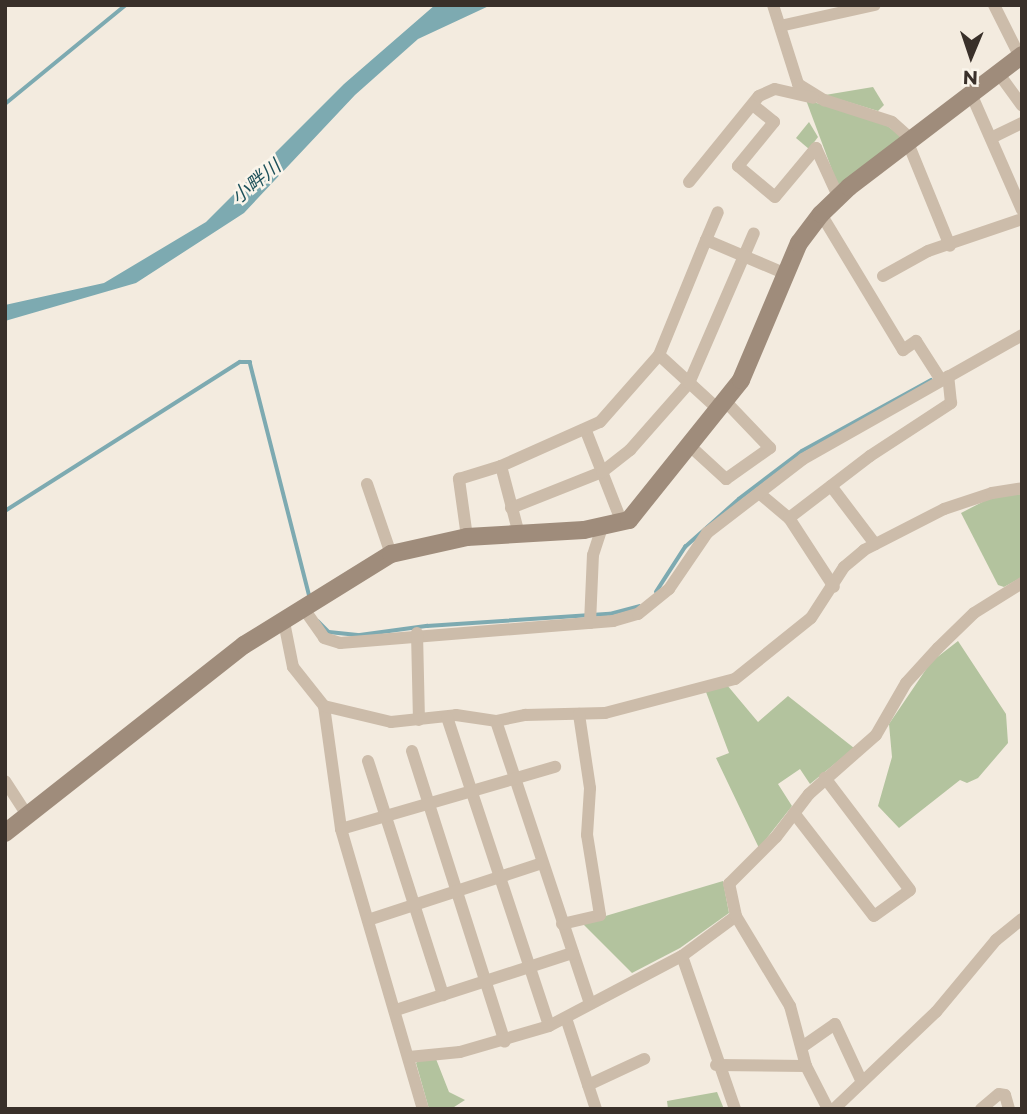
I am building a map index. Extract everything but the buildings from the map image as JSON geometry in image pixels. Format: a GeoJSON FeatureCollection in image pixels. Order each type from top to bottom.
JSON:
{"type":"FeatureCollection","features":[{"type":"Feature","properties":{"kind":"street"},"geometry":{"type":"LineString","coordinates":[[772,5],[793,77],[824,100]]}},
{"type":"Feature","properties":{"kind":"street"},"geometry":{"type":"LineString","coordinates":[[780,26],[875,5]]}},
{"type":"Feature","properties":{"kind":"street"},"geometry":{"type":"LineString","coordinates":[[5,833],[162,707],[284,622],[391,554],[467,537],[602,528],[622,523],[690,446],[741,380],[799,243],[821,214],[838,196],[1021,58],[994,5]]}},
{"type":"Feature","properties":{"kind":"street"},"geometry":{"type":"LineString","coordinates":[[999,74],[1022,106]]}},
{"type":"Feature","properties":{"kind":"street"},"geometry":{"type":"LineString","coordinates":[[689,182],[753,105],[775,89],[824,100],[892,122],[910,141],[950,246]]}},
{"type":"Feature","properties":{"kind":"street"},"geometry":{"type":"LineString","coordinates":[[972,96],[1022,210]]}},
{"type":"Feature","properties":{"kind":"street"},"geometry":{"type":"LineString","coordinates":[[753,105],[774,122],[738,166],[775,197],[816,148],[838,196]]}},
{"type":"Feature","properties":{"kind":"street"},"geometry":{"type":"LineString","coordinates":[[991,138],[1022,123]]}},
{"type":"Feature","properties":{"kind":"street"},"geometry":{"type":"LineString","coordinates":[[467,537],[457,483],[586,431],[600,422],[659,355],[718,212]]}},
{"type":"Feature","properties":{"kind":"street"},"geometry":{"type":"LineString","coordinates":[[789,518],[951,404],[945,378],[916,341],[903,349],[821,214]]}},
{"type":"Feature","properties":{"kind":"street"},"geometry":{"type":"LineString","coordinates":[[883,276],[928,251],[950,246],[1022,219]]}},
{"type":"Feature","properties":{"kind":"street"},"geometry":{"type":"LineString","coordinates":[[511,508],[602,472],[630,450],[689,383],[754,233]]}},
{"type":"Feature","properties":{"kind":"street"},"geometry":{"type":"LineString","coordinates":[[706,240],[786,274]]}},
{"type":"Feature","properties":{"kind":"street"},"geometry":{"type":"LineString","coordinates":[[304,609],[324,638],[340,643],[638,614],[654,604],[701,540],[803,459],[1022,335]]}},
{"type":"Feature","properties":{"kind":"street"},"geometry":{"type":"LineString","coordinates":[[659,355],[689,383],[722,406],[770,448],[726,479],[690,446]]}},
{"type":"Feature","properties":{"kind":"street"},"geometry":{"type":"LineString","coordinates":[[586,431],[622,523]]}},
{"type":"Feature","properties":{"kind":"street"},"geometry":{"type":"LineString","coordinates":[[501,466],[519,534]]}},
{"type":"Feature","properties":{"kind":"street"},"geometry":{"type":"LineString","coordinates":[[367,484],[391,554]]}},
{"type":"Feature","properties":{"kind":"street"},"geometry":{"type":"LineString","coordinates":[[831,486],[875,544]]}},
{"type":"Feature","properties":{"kind":"street"},"geometry":{"type":"LineString","coordinates":[[324,706],[391,722],[447,716],[496,721],[525,715],[605,713],[735,678],[811,618],[834,587],[844,566],[875,544],[943,509],[992,492],[1022,488]]}},
{"type":"Feature","properties":{"kind":"street"},"geometry":{"type":"LineString","coordinates":[[758,493],[789,518],[834,587]]}},
{"type":"Feature","properties":{"kind":"street"},"geometry":{"type":"LineString","coordinates":[[590,618],[593,555],[602,528]]}},
{"type":"Feature","properties":{"kind":"street"},"geometry":{"type":"LineString","coordinates":[[828,1109],[806,1066],[790,1006],[736,916],[729,888],[731,880],[825,778],[876,735],[906,683],[938,648],[974,613],[1022,583]]}},
{"type":"Feature","properties":{"kind":"street"},"geometry":{"type":"LineString","coordinates":[[284,622],[293,667],[324,706],[341,829],[423,1109]]}},
{"type":"Feature","properties":{"kind":"street"},"geometry":{"type":"LineString","coordinates":[[417,634],[419,720]]}},
{"type":"Feature","properties":{"kind":"street"},"geometry":{"type":"LineString","coordinates":[[562,924],[600,915],[587,835],[590,789],[579,714]]}},
{"type":"Feature","properties":{"kind":"street"},"geometry":{"type":"LineString","coordinates":[[447,716],[548,1026]]}},
{"type":"Feature","properties":{"kind":"street"},"geometry":{"type":"LineString","coordinates":[[496,721],[590,1004]]}},
{"type":"Feature","properties":{"kind":"street"},"geometry":{"type":"LineString","coordinates":[[412,751],[505,1042]]}},
{"type":"Feature","properties":{"kind":"street"},"geometry":{"type":"LineString","coordinates":[[368,761],[443,995]]}},
{"type":"Feature","properties":{"kind":"street"},"geometry":{"type":"LineString","coordinates":[[341,829],[555,767]]}},
{"type":"Feature","properties":{"kind":"street"},"geometry":{"type":"LineString","coordinates":[[794,813],[874,916],[910,890],[825,778]]}},
{"type":"Feature","properties":{"kind":"street"},"geometry":{"type":"LineString","coordinates":[[5,781],[27,815]]}},
{"type":"Feature","properties":{"kind":"street"},"geometry":{"type":"LineString","coordinates":[[368,920],[542,863]]}},
{"type":"Feature","properties":{"kind":"street"},"geometry":{"type":"LineString","coordinates":[[409,1057],[505,1042],[548,1026],[682,956],[736,916]]}},
{"type":"Feature","properties":{"kind":"street"},"geometry":{"type":"LineString","coordinates":[[834,1109],[861,1080],[936,1012],[996,940],[1022,919]]}},
{"type":"Feature","properties":{"kind":"street"},"geometry":{"type":"LineString","coordinates":[[396,1010],[573,953]]}},
{"type":"Feature","properties":{"kind":"street"},"geometry":{"type":"LineString","coordinates":[[682,956],[716,1065],[735,1109]]}},
{"type":"Feature","properties":{"kind":"street"},"geometry":{"type":"LineString","coordinates":[[566,1018],[596,1109]]}},
{"type":"Feature","properties":{"kind":"street"},"geometry":{"type":"LineString","coordinates":[[802,1047],[835,1024],[861,1080]]}},
{"type":"Feature","properties":{"kind":"street"},"geometry":{"type":"LineString","coordinates":[[588,1085],[644,1059]]}},
{"type":"Feature","properties":{"kind":"street"},"geometry":{"type":"LineString","coordinates":[[716,1065],[806,1066]]}},
{"type":"Feature","properties":{"kind":"street"},"geometry":{"type":"LineString","coordinates":[[981,1109],[999,1094],[1005,1095],[1009,1109]]}},
{"type":"Feature","properties":{"kind":"green space"},"geometry":{"type":"Polygon","coordinates":[[[873,87],[884,105],[878,111],[825,95],[873,87]]]}},
{"type":"Feature","properties":{"kind":"green space"},"geometry":{"type":"Polygon","coordinates":[[[806,100],[880,121],[903,137],[838,186],[806,100]]]}},
{"type":"Feature","properties":{"kind":"green space"},"geometry":{"type":"Polygon","coordinates":[[[809,122],[818,137],[809,149],[796,138],[809,122]]]}},
{"type":"Feature","properties":{"kind":"green space"},"geometry":{"type":"Polygon","coordinates":[[[1022,494],[1022,577],[1004,587],[998,585],[961,513],[992,497],[1022,494]]]}},
{"type":"Feature","properties":{"kind":"green space"},"geometry":{"type":"Polygon","coordinates":[[[958,641],[1006,714],[1008,743],[978,778],[967,783],[960,780],[899,828],[878,806],[892,757],[889,724],[931,662],[958,641]]]}},
{"type":"Feature","properties":{"kind":"green space"},"geometry":{"type":"Polygon","coordinates":[[[727,685],[758,722],[788,696],[854,748],[810,784],[800,769],[778,784],[792,806],[759,848],[716,758],[729,753],[706,692],[727,685]]]}},
{"type":"Feature","properties":{"kind":"green space"},"geometry":{"type":"Polygon","coordinates":[[[723,881],[729,913],[680,948],[632,973],[582,923],[723,881]]]}},
{"type":"Feature","properties":{"kind":"green space"},"geometry":{"type":"Polygon","coordinates":[[[420,1059],[436,1059],[449,1092],[465,1100],[451,1109],[429,1109],[416,1063],[420,1059]]]}},
{"type":"Feature","properties":{"kind":"green space"},"geometry":{"type":"Polygon","coordinates":[[[717,1092],[724,1109],[668,1109],[667,1101],[717,1092]]]}},
{"type":"Feature","properties":{"kind":"water","name":"小畔川"},"geometry":{"type":"Polygon","coordinates":[[[435,5],[491,5],[418,39],[355,95],[244,213],[136,283],[5,321],[5,305],[104,283],[206,222],[344,84],[435,5]]]}},
{"type":"Feature","properties":{"kind":"waterway"},"geometry":{"type":"LineString","coordinates":[[5,104],[126,5]]}},
{"type":"Feature","properties":{"kind":"waterway"},"geometry":{"type":"LineString","coordinates":[[5,511],[240,362],[250,362],[310,598]]}},
{"type":"Feature","properties":{"kind":"waterway"},"geometry":{"type":"LineString","coordinates":[[656,592],[685,547],[739,499],[802,451],[931,380]]}},
{"type":"Feature","properties":{"kind":"waterway"},"geometry":{"type":"LineString","coordinates":[[318,621],[329,632],[360,635],[427,626],[610,614],[639,606]]}}]}
